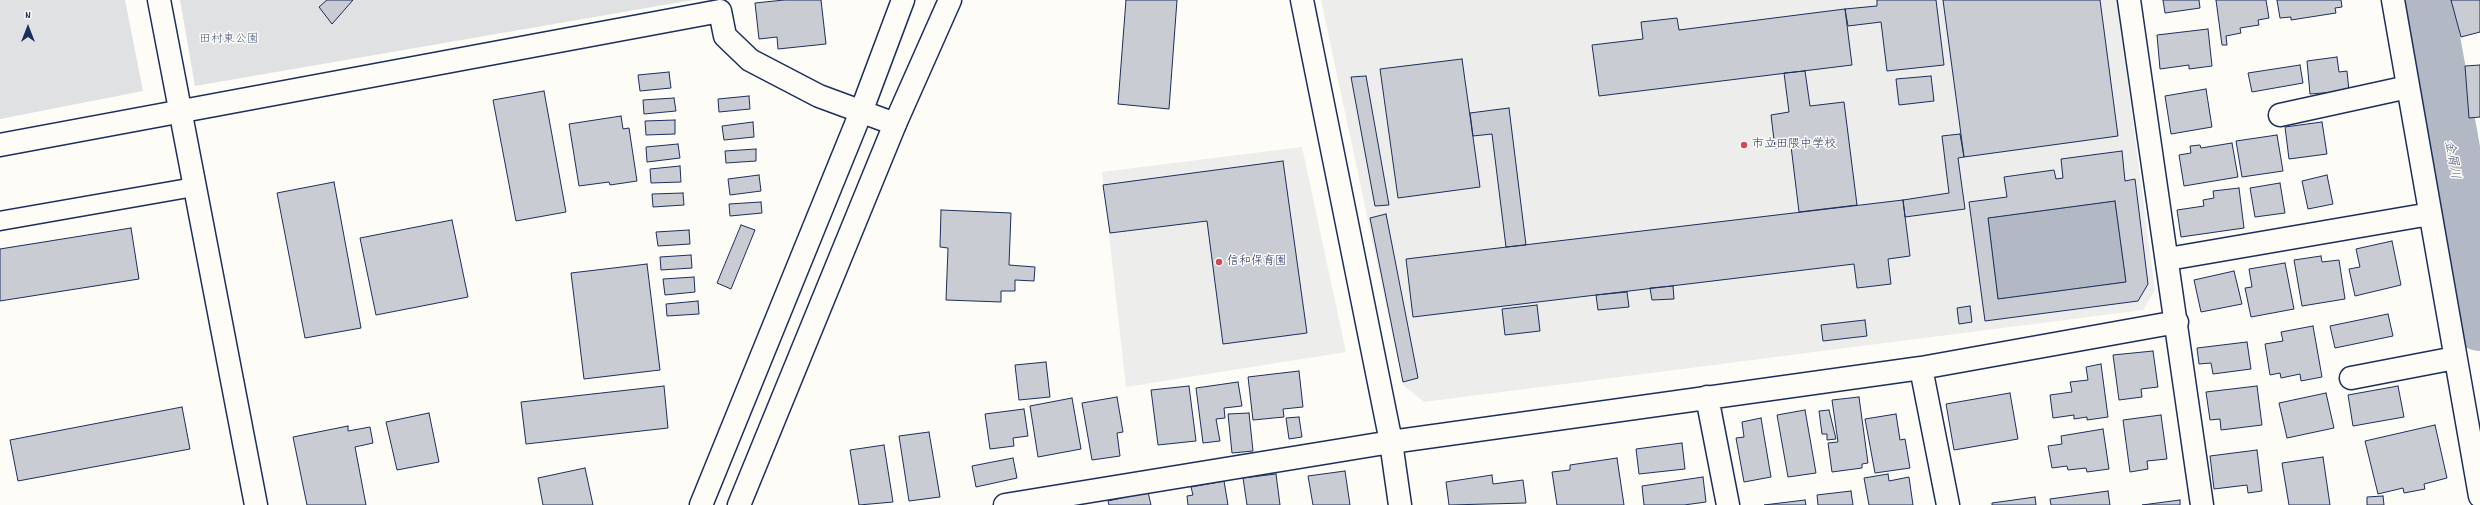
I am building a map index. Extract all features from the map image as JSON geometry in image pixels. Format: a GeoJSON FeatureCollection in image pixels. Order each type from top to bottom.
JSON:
{"type":"FeatureCollection","features":[{"type":"Feature","properties":{"kind":"street"},"geometry":{"type":"LineString","coordinates":[[159,0],[256,505]]}},
{"type":"Feature","properties":{"kind":"street"},"geometry":{"type":"LineString","coordinates":[[701,505],[861,112],[903,0]]}},
{"type":"Feature","properties":{"kind":"street"},"geometry":{"type":"LineString","coordinates":[[739,505],[895,124],[950,0]]}},
{"type":"Feature","properties":{"kind":"street"},"geometry":{"type":"LineString","coordinates":[[1302,0],[1391,442],[1400,505]]}},
{"type":"Feature","properties":{"kind":"street"},"geometry":{"type":"LineString","coordinates":[[2129,0],[2168,259],[2202,505]]}},
{"type":"Feature","properties":{"kind":"street"},"geometry":{"type":"LineString","coordinates":[[2393,0],[2480,496]]}},
{"type":"Feature","properties":{"kind":"street"},"geometry":{"type":"LineString","coordinates":[[0,145],[719,6],[725,36],[750,60],[819,96],[895,124]]}},
{"type":"Feature","properties":{"kind":"street"},"geometry":{"type":"LineString","coordinates":[[2280,115],[2408,87]]}},
{"type":"Feature","properties":{"kind":"street"},"geometry":{"type":"LineString","coordinates":[[2168,259],[2430,214]]}},
{"type":"Feature","properties":{"kind":"street"},"geometry":{"type":"LineString","coordinates":[[1005,505],[1391,442],[1921,368],[2177,322]]}},
{"type":"Feature","properties":{"kind":"street"},"geometry":{"type":"LineString","coordinates":[[2351,378],[2455,358]]}},
{"type":"Feature","properties":{"kind":"street"},"geometry":{"type":"LineString","coordinates":[[1921,368],[1948,505]]}},
{"type":"Feature","properties":{"kind":"street"},"geometry":{"type":"LineString","coordinates":[[1707,397],[1728,505]]}},
{"type":"Feature","properties":{"kind":"lane"},"geometry":{"type":"LineString","coordinates":[[0,220],[194,188]]}},
{"type":"Feature","properties":{"kind":"shaded area","name":"市立田隈中学校"},"geometry":{"type":"Polygon","coordinates":[[[1321,0],[2117,0],[2155,290],[2143,310],[1424,402],[1403,385],[1321,0]]]}},
{"type":"Feature","properties":{"kind":"shaded area","name":"信和保育園"},"geometry":{"type":"Polygon","coordinates":[[[1302,147],[1346,352],[1126,387],[1102,172],[1302,147]]]}},
{"type":"Feature","properties":{"kind":"shaded area"},"geometry":{"type":"Polygon","coordinates":[[[2115,201],[2126,282],[1998,299],[1988,218],[2115,201]]]}},
{"type":"Feature","properties":{"kind":"green space"},"geometry":{"type":"Polygon","coordinates":[[[0,0],[125,0],[143,91],[0,119],[0,0]]]}},
{"type":"Feature","properties":{"kind":"green space","name":"田村東公園"},"geometry":{"type":"Polygon","coordinates":[[[180,0],[693,0],[195,86],[180,0]]]}},
{"type":"Feature","properties":{"kind":"building"},"geometry":{"type":"Polygon","coordinates":[[[327,0],[353,0],[332,24],[319,7],[327,0]]]}},
{"type":"Feature","properties":{"kind":"building"},"geometry":{"type":"Polygon","coordinates":[[[784,0],[821,0],[826,44],[778,49],[777,37],[759,39],[755,3],[784,0]]]}},
{"type":"Feature","properties":{"kind":"building"},"geometry":{"type":"Polygon","coordinates":[[[1126,0],[1177,0],[1169,109],[1118,104],[1126,0]]]}},
{"type":"Feature","properties":{"kind":"building"},"geometry":{"type":"Polygon","coordinates":[[[1877,0],[1936,0],[1944,65],[1887,71],[1881,22],[1848,26],[1845,9],[1877,6],[1877,0]]]}},
{"type":"Feature","properties":{"kind":"building"},"geometry":{"type":"Polygon","coordinates":[[[1943,0],[2100,0],[2118,136],[1964,157],[1943,0]]]}},
{"type":"Feature","properties":{"kind":"building"},"geometry":{"type":"Polygon","coordinates":[[[2163,0],[2199,0],[2200,8],[2165,13],[2163,0]]]}},
{"type":"Feature","properties":{"kind":"building"},"geometry":{"type":"Polygon","coordinates":[[[2216,0],[2266,0],[2269,18],[2258,20],[2259,25],[2240,28],[2241,33],[2226,36],[2227,45],[2222,45],[2216,0]]]}},
{"type":"Feature","properties":{"kind":"building"},"geometry":{"type":"Polygon","coordinates":[[[2277,0],[2341,0],[2342,7],[2335,8],[2336,13],[2291,20],[2291,17],[2280,18],[2277,0]]]}},
{"type":"Feature","properties":{"kind":"building"},"geometry":{"type":"Polygon","coordinates":[[[2451,0],[2480,0],[2480,32],[2461,37],[2451,0]]]}},
{"type":"Feature","properties":{"kind":"building"},"geometry":{"type":"Polygon","coordinates":[[[1845,9],[1852,65],[1599,96],[1592,45],[1643,39],[1641,22],[1677,18],[1679,30],[1845,9]]]}},
{"type":"Feature","properties":{"kind":"building"},"geometry":{"type":"Polygon","coordinates":[[[2208,29],[2212,66],[2189,69],[2189,65],[2160,69],[2157,35],[2208,29]]]}},
{"type":"Feature","properties":{"kind":"building"},"geometry":{"type":"Polygon","coordinates":[[[2337,57],[2339,72],[2347,71],[2349,91],[2310,94],[2307,61],[2337,57]]]}},
{"type":"Feature","properties":{"kind":"building"},"geometry":{"type":"Polygon","coordinates":[[[1462,59],[1480,187],[1398,198],[1380,69],[1462,59]]]}},
{"type":"Feature","properties":{"kind":"building"},"geometry":{"type":"Polygon","coordinates":[[[2300,65],[2303,83],[2252,92],[2248,73],[2300,65]]]}},
{"type":"Feature","properties":{"kind":"building"},"geometry":{"type":"Polygon","coordinates":[[[2480,65],[2480,117],[2469,118],[2465,66],[2480,65]]]}},
{"type":"Feature","properties":{"kind":"building"},"geometry":{"type":"Polygon","coordinates":[[[1805,71],[1810,106],[1844,102],[1857,205],[1799,212],[1791,146],[1775,148],[1771,115],[1789,112],[1784,73],[1805,71]]]}},
{"type":"Feature","properties":{"kind":"building"},"geometry":{"type":"Polygon","coordinates":[[[669,72],[671,88],[640,91],[638,75],[669,72]]]}},
{"type":"Feature","properties":{"kind":"building"},"geometry":{"type":"Polygon","coordinates":[[[1366,76],[1389,205],[1375,206],[1351,77],[1366,76]]]}},
{"type":"Feature","properties":{"kind":"building"},"geometry":{"type":"Polygon","coordinates":[[[1931,76],[1934,101],[1899,105],[1896,79],[1931,76]]]}},
{"type":"Feature","properties":{"kind":"building"},"geometry":{"type":"Polygon","coordinates":[[[2206,89],[2212,127],[2171,134],[2165,96],[2206,89]]]}},
{"type":"Feature","properties":{"kind":"building"},"geometry":{"type":"Polygon","coordinates":[[[544,91],[566,212],[516,221],[493,100],[544,91]]]}},
{"type":"Feature","properties":{"kind":"building"},"geometry":{"type":"Polygon","coordinates":[[[749,96],[750,109],[719,112],[718,99],[749,96]]]}},
{"type":"Feature","properties":{"kind":"building"},"geometry":{"type":"Polygon","coordinates":[[[674,98],[676,111],[644,114],[643,100],[674,98]]]}},
{"type":"Feature","properties":{"kind":"building"},"geometry":{"type":"Polygon","coordinates":[[[1509,108],[1526,245],[1506,247],[1492,134],[1473,136],[1470,113],[1509,108]]]}},
{"type":"Feature","properties":{"kind":"building"},"geometry":{"type":"Polygon","coordinates":[[[621,116],[623,129],[629,128],[637,181],[610,185],[609,182],[579,186],[569,124],[621,116]]]}},
{"type":"Feature","properties":{"kind":"building"},"geometry":{"type":"Polygon","coordinates":[[[675,120],[675,134],[646,135],[645,121],[675,120]]]}},
{"type":"Feature","properties":{"kind":"building"},"geometry":{"type":"Polygon","coordinates":[[[753,122],[754,137],[724,140],[722,126],[753,122]]]}},
{"type":"Feature","properties":{"kind":"building"},"geometry":{"type":"Polygon","coordinates":[[[2322,122],[2327,154],[2289,159],[2285,127],[2322,122]]]}},
{"type":"Feature","properties":{"kind":"building"},"geometry":{"type":"Polygon","coordinates":[[[1960,134],[1964,157],[1958,158],[1965,209],[1905,217],[1903,200],[1949,193],[1942,136],[1960,134]]]}},
{"type":"Feature","properties":{"kind":"building"},"geometry":{"type":"Polygon","coordinates":[[[2277,135],[2283,171],[2242,177],[2236,141],[2277,135]]]}},
{"type":"Feature","properties":{"kind":"building"},"geometry":{"type":"Polygon","coordinates":[[[2232,143],[2238,177],[2184,186],[2179,155],[2191,153],[2190,146],[2200,145],[2201,148],[2232,143]]]}},
{"type":"Feature","properties":{"kind":"building"},"geometry":{"type":"Polygon","coordinates":[[[678,144],[680,158],[647,162],[646,147],[678,144]]]}},
{"type":"Feature","properties":{"kind":"building"},"geometry":{"type":"Polygon","coordinates":[[[756,149],[756,161],[726,163],[725,151],[756,149]]]}},
{"type":"Feature","properties":{"kind":"building"},"geometry":{"type":"Polygon","coordinates":[[[2122,151],[2125,181],[2135,179],[2148,284],[2138,301],[1985,321],[1969,202],[2007,197],[2004,177],[2054,170],[2056,179],[2063,178],[2061,159],[2122,151]],[[2115,201],[1988,218],[1998,299],[2126,282],[2115,201]]]}},
{"type":"Feature","properties":{"kind":"building"},"geometry":{"type":"Polygon","coordinates":[[[1283,161],[1307,333],[1223,344],[1207,221],[1110,233],[1103,185],[1283,161]]]}},
{"type":"Feature","properties":{"kind":"building"},"geometry":{"type":"Polygon","coordinates":[[[680,166],[681,182],[651,183],[650,169],[680,166]]]}},
{"type":"Feature","properties":{"kind":"building"},"geometry":{"type":"Polygon","coordinates":[[[759,175],[761,191],[730,195],[728,179],[759,175]]]}},
{"type":"Feature","properties":{"kind":"building"},"geometry":{"type":"Polygon","coordinates":[[[2327,175],[2333,204],[2308,209],[2302,181],[2327,175]]]}},
{"type":"Feature","properties":{"kind":"building"},"geometry":{"type":"Polygon","coordinates":[[[334,182],[361,328],[305,338],[277,193],[334,182]]]}},
{"type":"Feature","properties":{"kind":"building"},"geometry":{"type":"Polygon","coordinates":[[[2280,183],[2285,213],[2255,217],[2250,188],[2280,183]]]}},
{"type":"Feature","properties":{"kind":"building"},"geometry":{"type":"Polygon","coordinates":[[[2239,188],[2244,228],[2181,237],[2177,210],[2204,206],[2203,200],[2214,198],[2213,191],[2239,188]]]}},
{"type":"Feature","properties":{"kind":"building"},"geometry":{"type":"Polygon","coordinates":[[[683,193],[684,205],[653,207],[652,194],[683,193]]]}},
{"type":"Feature","properties":{"kind":"building"},"geometry":{"type":"Polygon","coordinates":[[[1903,200],[1910,256],[1888,259],[1891,284],[1857,288],[1854,264],[1413,317],[1406,259],[1903,200]]]}},
{"type":"Feature","properties":{"kind":"building"},"geometry":{"type":"Polygon","coordinates":[[[761,202],[762,213],[730,216],[729,204],[761,202]]]}},
{"type":"Feature","properties":{"kind":"building"},"geometry":{"type":"Polygon","coordinates":[[[941,210],[1011,213],[1009,265],[1035,267],[1034,281],[1015,280],[1015,291],[1001,291],[1001,302],[946,300],[948,248],[940,247],[941,210]]]}},
{"type":"Feature","properties":{"kind":"building"},"geometry":{"type":"Polygon","coordinates":[[[1386,214],[1418,378],[1403,382],[1370,218],[1386,214]]]}},
{"type":"Feature","properties":{"kind":"building"},"geometry":{"type":"Polygon","coordinates":[[[452,220],[468,297],[376,315],[360,238],[452,220]]]}},
{"type":"Feature","properties":{"kind":"building"},"geometry":{"type":"Polygon","coordinates":[[[741,225],[755,230],[731,289],[717,283],[741,225]]]}},
{"type":"Feature","properties":{"kind":"building"},"geometry":{"type":"Polygon","coordinates":[[[131,228],[139,279],[0,301],[0,249],[131,228]]]}},
{"type":"Feature","properties":{"kind":"building"},"geometry":{"type":"Polygon","coordinates":[[[689,230],[690,244],[658,246],[656,232],[689,230]]]}},
{"type":"Feature","properties":{"kind":"building"},"geometry":{"type":"Polygon","coordinates":[[[2392,241],[2401,285],[2355,296],[2349,269],[2360,267],[2356,249],[2392,241]]]}},
{"type":"Feature","properties":{"kind":"building"},"geometry":{"type":"Polygon","coordinates":[[[691,255],[692,268],[661,270],[660,257],[691,255]]]}},
{"type":"Feature","properties":{"kind":"building"},"geometry":{"type":"Polygon","coordinates":[[[2321,256],[2322,262],[2339,260],[2345,299],[2302,306],[2294,260],[2321,256]]]}},
{"type":"Feature","properties":{"kind":"building"},"geometry":{"type":"Polygon","coordinates":[[[2285,263],[2294,309],[2251,317],[2245,288],[2252,287],[2249,269],[2285,263]]]}},
{"type":"Feature","properties":{"kind":"building"},"geometry":{"type":"Polygon","coordinates":[[[647,264],[660,370],[584,379],[571,273],[647,264]]]}},
{"type":"Feature","properties":{"kind":"building"},"geometry":{"type":"Polygon","coordinates":[[[2234,271],[2242,304],[2201,312],[2194,280],[2234,271]]]}},
{"type":"Feature","properties":{"kind":"building"},"geometry":{"type":"Polygon","coordinates":[[[694,277],[695,292],[665,295],[663,279],[694,277]]]}},
{"type":"Feature","properties":{"kind":"building"},"geometry":{"type":"Polygon","coordinates":[[[1673,286],[1674,299],[1652,300],[1650,288],[1673,286]]]}},
{"type":"Feature","properties":{"kind":"building"},"geometry":{"type":"Polygon","coordinates":[[[1627,292],[1629,307],[1598,310],[1596,295],[1627,292]]]}},
{"type":"Feature","properties":{"kind":"building"},"geometry":{"type":"Polygon","coordinates":[[[698,301],[699,314],[667,316],[666,304],[698,301]]]}},
{"type":"Feature","properties":{"kind":"building"},"geometry":{"type":"Polygon","coordinates":[[[1537,305],[1540,331],[1505,335],[1502,309],[1537,305]]]}},
{"type":"Feature","properties":{"kind":"building"},"geometry":{"type":"Polygon","coordinates":[[[1970,306],[1972,322],[1959,324],[1957,308],[1970,306]]]}},
{"type":"Feature","properties":{"kind":"building"},"geometry":{"type":"Polygon","coordinates":[[[2388,314],[2393,336],[2335,348],[2330,326],[2388,314]]]}},
{"type":"Feature","properties":{"kind":"building"},"geometry":{"type":"Polygon","coordinates":[[[1865,320],[1867,336],[1823,341],[1821,325],[1865,320]]]}},
{"type":"Feature","properties":{"kind":"building"},"geometry":{"type":"Polygon","coordinates":[[[2313,326],[2322,377],[2301,381],[2300,374],[2281,378],[2280,373],[2270,375],[2265,344],[2283,341],[2281,332],[2313,326]]]}},
{"type":"Feature","properties":{"kind":"building"},"geometry":{"type":"Polygon","coordinates":[[[2247,342],[2251,369],[2213,374],[2211,363],[2199,364],[2197,348],[2247,342]]]}},
{"type":"Feature","properties":{"kind":"building"},"geometry":{"type":"Polygon","coordinates":[[[2153,351],[2158,387],[2141,389],[2142,397],[2119,400],[2113,355],[2153,351]]]}},
{"type":"Feature","properties":{"kind":"building"},"geometry":{"type":"Polygon","coordinates":[[[1046,362],[1050,397],[1019,400],[1015,365],[1046,362]]]}},
{"type":"Feature","properties":{"kind":"building"},"geometry":{"type":"Polygon","coordinates":[[[2101,364],[2108,417],[2087,420],[2087,417],[2074,419],[2074,415],[2053,418],[2050,395],[2072,392],[2070,382],[2088,380],[2086,367],[2101,364]]]}},
{"type":"Feature","properties":{"kind":"building"},"geometry":{"type":"Polygon","coordinates":[[[1299,371],[1303,407],[1283,409],[1284,417],[1253,420],[1248,377],[1299,371]]]}},
{"type":"Feature","properties":{"kind":"building"},"geometry":{"type":"Polygon","coordinates":[[[1238,382],[1242,406],[1224,408],[1225,418],[1216,419],[1220,441],[1203,443],[1196,388],[1238,382]]]}},
{"type":"Feature","properties":{"kind":"building"},"geometry":{"type":"Polygon","coordinates":[[[664,386],[668,428],[526,444],[521,402],[664,386]]]}},
{"type":"Feature","properties":{"kind":"building"},"geometry":{"type":"Polygon","coordinates":[[[1189,386],[1196,441],[1158,445],[1151,390],[1189,386]]]}},
{"type":"Feature","properties":{"kind":"building"},"geometry":{"type":"Polygon","coordinates":[[[2257,386],[2262,425],[2221,430],[2220,419],[2210,420],[2206,392],[2257,386]]]}},
{"type":"Feature","properties":{"kind":"building"},"geometry":{"type":"Polygon","coordinates":[[[2398,386],[2404,417],[2353,426],[2348,395],[2398,386]]]}},
{"type":"Feature","properties":{"kind":"building"},"geometry":{"type":"Polygon","coordinates":[[[2010,393],[2018,439],[1954,450],[1946,404],[2010,393]]]}},
{"type":"Feature","properties":{"kind":"building"},"geometry":{"type":"Polygon","coordinates":[[[2326,393],[2334,428],[2287,438],[2279,403],[2326,393]]]}},
{"type":"Feature","properties":{"kind":"building"},"geometry":{"type":"Polygon","coordinates":[[[1117,397],[1123,432],[1117,433],[1120,456],[1092,460],[1082,403],[1117,397]]]}},
{"type":"Feature","properties":{"kind":"building"},"geometry":{"type":"Polygon","coordinates":[[[1859,397],[1868,463],[1862,464],[1862,468],[1832,472],[1828,443],[1838,442],[1832,400],[1859,397]]]}},
{"type":"Feature","properties":{"kind":"building"},"geometry":{"type":"Polygon","coordinates":[[[1072,398],[1081,449],[1038,457],[1030,406],[1072,398]]]}},
{"type":"Feature","properties":{"kind":"building"},"geometry":{"type":"Polygon","coordinates":[[[182,407],[190,449],[18,481],[10,440],[182,407]]]}},
{"type":"Feature","properties":{"kind":"building"},"geometry":{"type":"Polygon","coordinates":[[[1024,409],[1028,436],[1013,438],[1014,446],[990,449],[985,414],[1024,409]]]}},
{"type":"Feature","properties":{"kind":"building"},"geometry":{"type":"Polygon","coordinates":[[[1805,410],[1816,473],[1788,477],[1777,415],[1805,410]]]}},
{"type":"Feature","properties":{"kind":"building"},"geometry":{"type":"Polygon","coordinates":[[[1829,410],[1836,439],[1827,440],[1827,434],[1822,434],[1819,411],[1829,410]]]}},
{"type":"Feature","properties":{"kind":"building"},"geometry":{"type":"Polygon","coordinates":[[[429,413],[439,462],[397,470],[386,422],[429,413]]]}},
{"type":"Feature","properties":{"kind":"building"},"geometry":{"type":"Polygon","coordinates":[[[1249,413],[1253,451],[1232,453],[1228,414],[1249,413]]]}},
{"type":"Feature","properties":{"kind":"building"},"geometry":{"type":"Polygon","coordinates":[[[1896,414],[1900,440],[1905,439],[1910,468],[1875,473],[1865,419],[1896,414]]]}},
{"type":"Feature","properties":{"kind":"building"},"geometry":{"type":"Polygon","coordinates":[[[2161,415],[2167,459],[2147,461],[2148,469],[2130,472],[2123,420],[2161,415]]]}},
{"type":"Feature","properties":{"kind":"building"},"geometry":{"type":"Polygon","coordinates":[[[1299,417],[1302,437],[1289,439],[1286,418],[1299,417]]]}},
{"type":"Feature","properties":{"kind":"building"},"geometry":{"type":"Polygon","coordinates":[[[1761,418],[1771,477],[1744,482],[1736,438],[1744,437],[1742,422],[1761,418]]]}},
{"type":"Feature","properties":{"kind":"building"},"geometry":{"type":"Polygon","coordinates":[[[2435,425],[2447,478],[2424,484],[2425,489],[2404,493],[2403,488],[2378,494],[2365,441],[2435,425]]]}},
{"type":"Feature","properties":{"kind":"building"},"geometry":{"type":"Polygon","coordinates":[[[348,426],[348,431],[370,427],[373,443],[355,447],[366,505],[307,505],[293,437],[348,426]]]}},
{"type":"Feature","properties":{"kind":"building"},"geometry":{"type":"Polygon","coordinates":[[[2103,429],[2109,469],[2087,472],[2086,468],[2068,470],[2067,466],[2052,468],[2048,446],[2062,444],[2061,436],[2103,429]]]}},
{"type":"Feature","properties":{"kind":"building"},"geometry":{"type":"Polygon","coordinates":[[[929,432],[940,497],[909,501],[899,436],[929,432]]]}},
{"type":"Feature","properties":{"kind":"building"},"geometry":{"type":"Polygon","coordinates":[[[1682,443],[1685,469],[1639,474],[1636,449],[1682,443]]]}},
{"type":"Feature","properties":{"kind":"building"},"geometry":{"type":"Polygon","coordinates":[[[884,445],[893,502],[859,505],[850,450],[884,445]]]}},
{"type":"Feature","properties":{"kind":"building"},"geometry":{"type":"Polygon","coordinates":[[[2257,450],[2262,491],[2248,493],[2247,485],[2214,489],[2210,456],[2257,450]]]}},
{"type":"Feature","properties":{"kind":"building"},"geometry":{"type":"Polygon","coordinates":[[[2323,457],[2330,505],[2289,505],[2282,463],[2323,457]]]}},
{"type":"Feature","properties":{"kind":"building"},"geometry":{"type":"Polygon","coordinates":[[[1013,458],[1017,478],[976,487],[972,466],[1013,458]]]}},
{"type":"Feature","properties":{"kind":"building"},"geometry":{"type":"Polygon","coordinates":[[[1617,458],[1624,505],[1557,505],[1552,472],[1570,470],[1570,465],[1617,458]]]}},
{"type":"Feature","properties":{"kind":"building"},"geometry":{"type":"Polygon","coordinates":[[[585,468],[593,505],[543,505],[538,478],[585,468]]]}},
{"type":"Feature","properties":{"kind":"building"},"geometry":{"type":"Polygon","coordinates":[[[1345,471],[1350,505],[1313,505],[1308,476],[1345,471]]]}},
{"type":"Feature","properties":{"kind":"building"},"geometry":{"type":"Polygon","coordinates":[[[1276,474],[1280,505],[1247,505],[1243,478],[1276,474]]]}},
{"type":"Feature","properties":{"kind":"building"},"geometry":{"type":"Polygon","coordinates":[[[1888,474],[1889,481],[1909,477],[1913,505],[1869,505],[1864,478],[1888,474]]]}},
{"type":"Feature","properties":{"kind":"building"},"geometry":{"type":"Polygon","coordinates":[[[1492,475],[1493,484],[1523,480],[1526,503],[1449,505],[1446,482],[1492,475]]]}},
{"type":"Feature","properties":{"kind":"building"},"geometry":{"type":"Polygon","coordinates":[[[1703,477],[1706,502],[1684,505],[1644,505],[1642,486],[1703,477]]]}},
{"type":"Feature","properties":{"kind":"building"},"geometry":{"type":"Polygon","coordinates":[[[1224,481],[1228,505],[1188,505],[1187,496],[1193,495],[1191,487],[1224,481]]]}},
{"type":"Feature","properties":{"kind":"building"},"geometry":{"type":"Polygon","coordinates":[[[1851,491],[1853,505],[1818,505],[1817,495],[1851,491]]]}},
{"type":"Feature","properties":{"kind":"building"},"geometry":{"type":"Polygon","coordinates":[[[2108,491],[2110,505],[2051,505],[2050,499],[2108,491]]]}},
{"type":"Feature","properties":{"kind":"building"},"geometry":{"type":"Polygon","coordinates":[[[1148,492],[1151,505],[1109,505],[1108,501],[1148,492]]]}},
{"type":"Feature","properties":{"kind":"building"},"geometry":{"type":"Polygon","coordinates":[[[2383,496],[2384,505],[2367,505],[2367,497],[2383,496]]]}},
{"type":"Feature","properties":{"kind":"building"},"geometry":{"type":"Polygon","coordinates":[[[2035,497],[2036,505],[1992,505],[1992,503],[2035,497]]]}},
{"type":"Feature","properties":{"kind":"building"},"geometry":{"type":"Polygon","coordinates":[[[1805,500],[1806,505],[1764,505],[1805,500]]]}},
{"type":"Feature","properties":{"kind":"building"},"geometry":{"type":"Polygon","coordinates":[[[2180,500],[2180,505],[2142,505],[2180,500]]]}},
{"type":"Feature","properties":{"kind":"waterway","name":"金屑川"},"geometry":{"type":"LineString","coordinates":[[2422,0],[2480,320]]}},
{"type":"Feature","properties":{"kind":"place","name":"市立田隈中学校"},"geometry":{"type":"Point","coordinates":[1744,145]}},
{"type":"Feature","properties":{"kind":"place","name":"信和保育園"},"geometry":{"type":"Point","coordinates":[1219,262]}}]}
